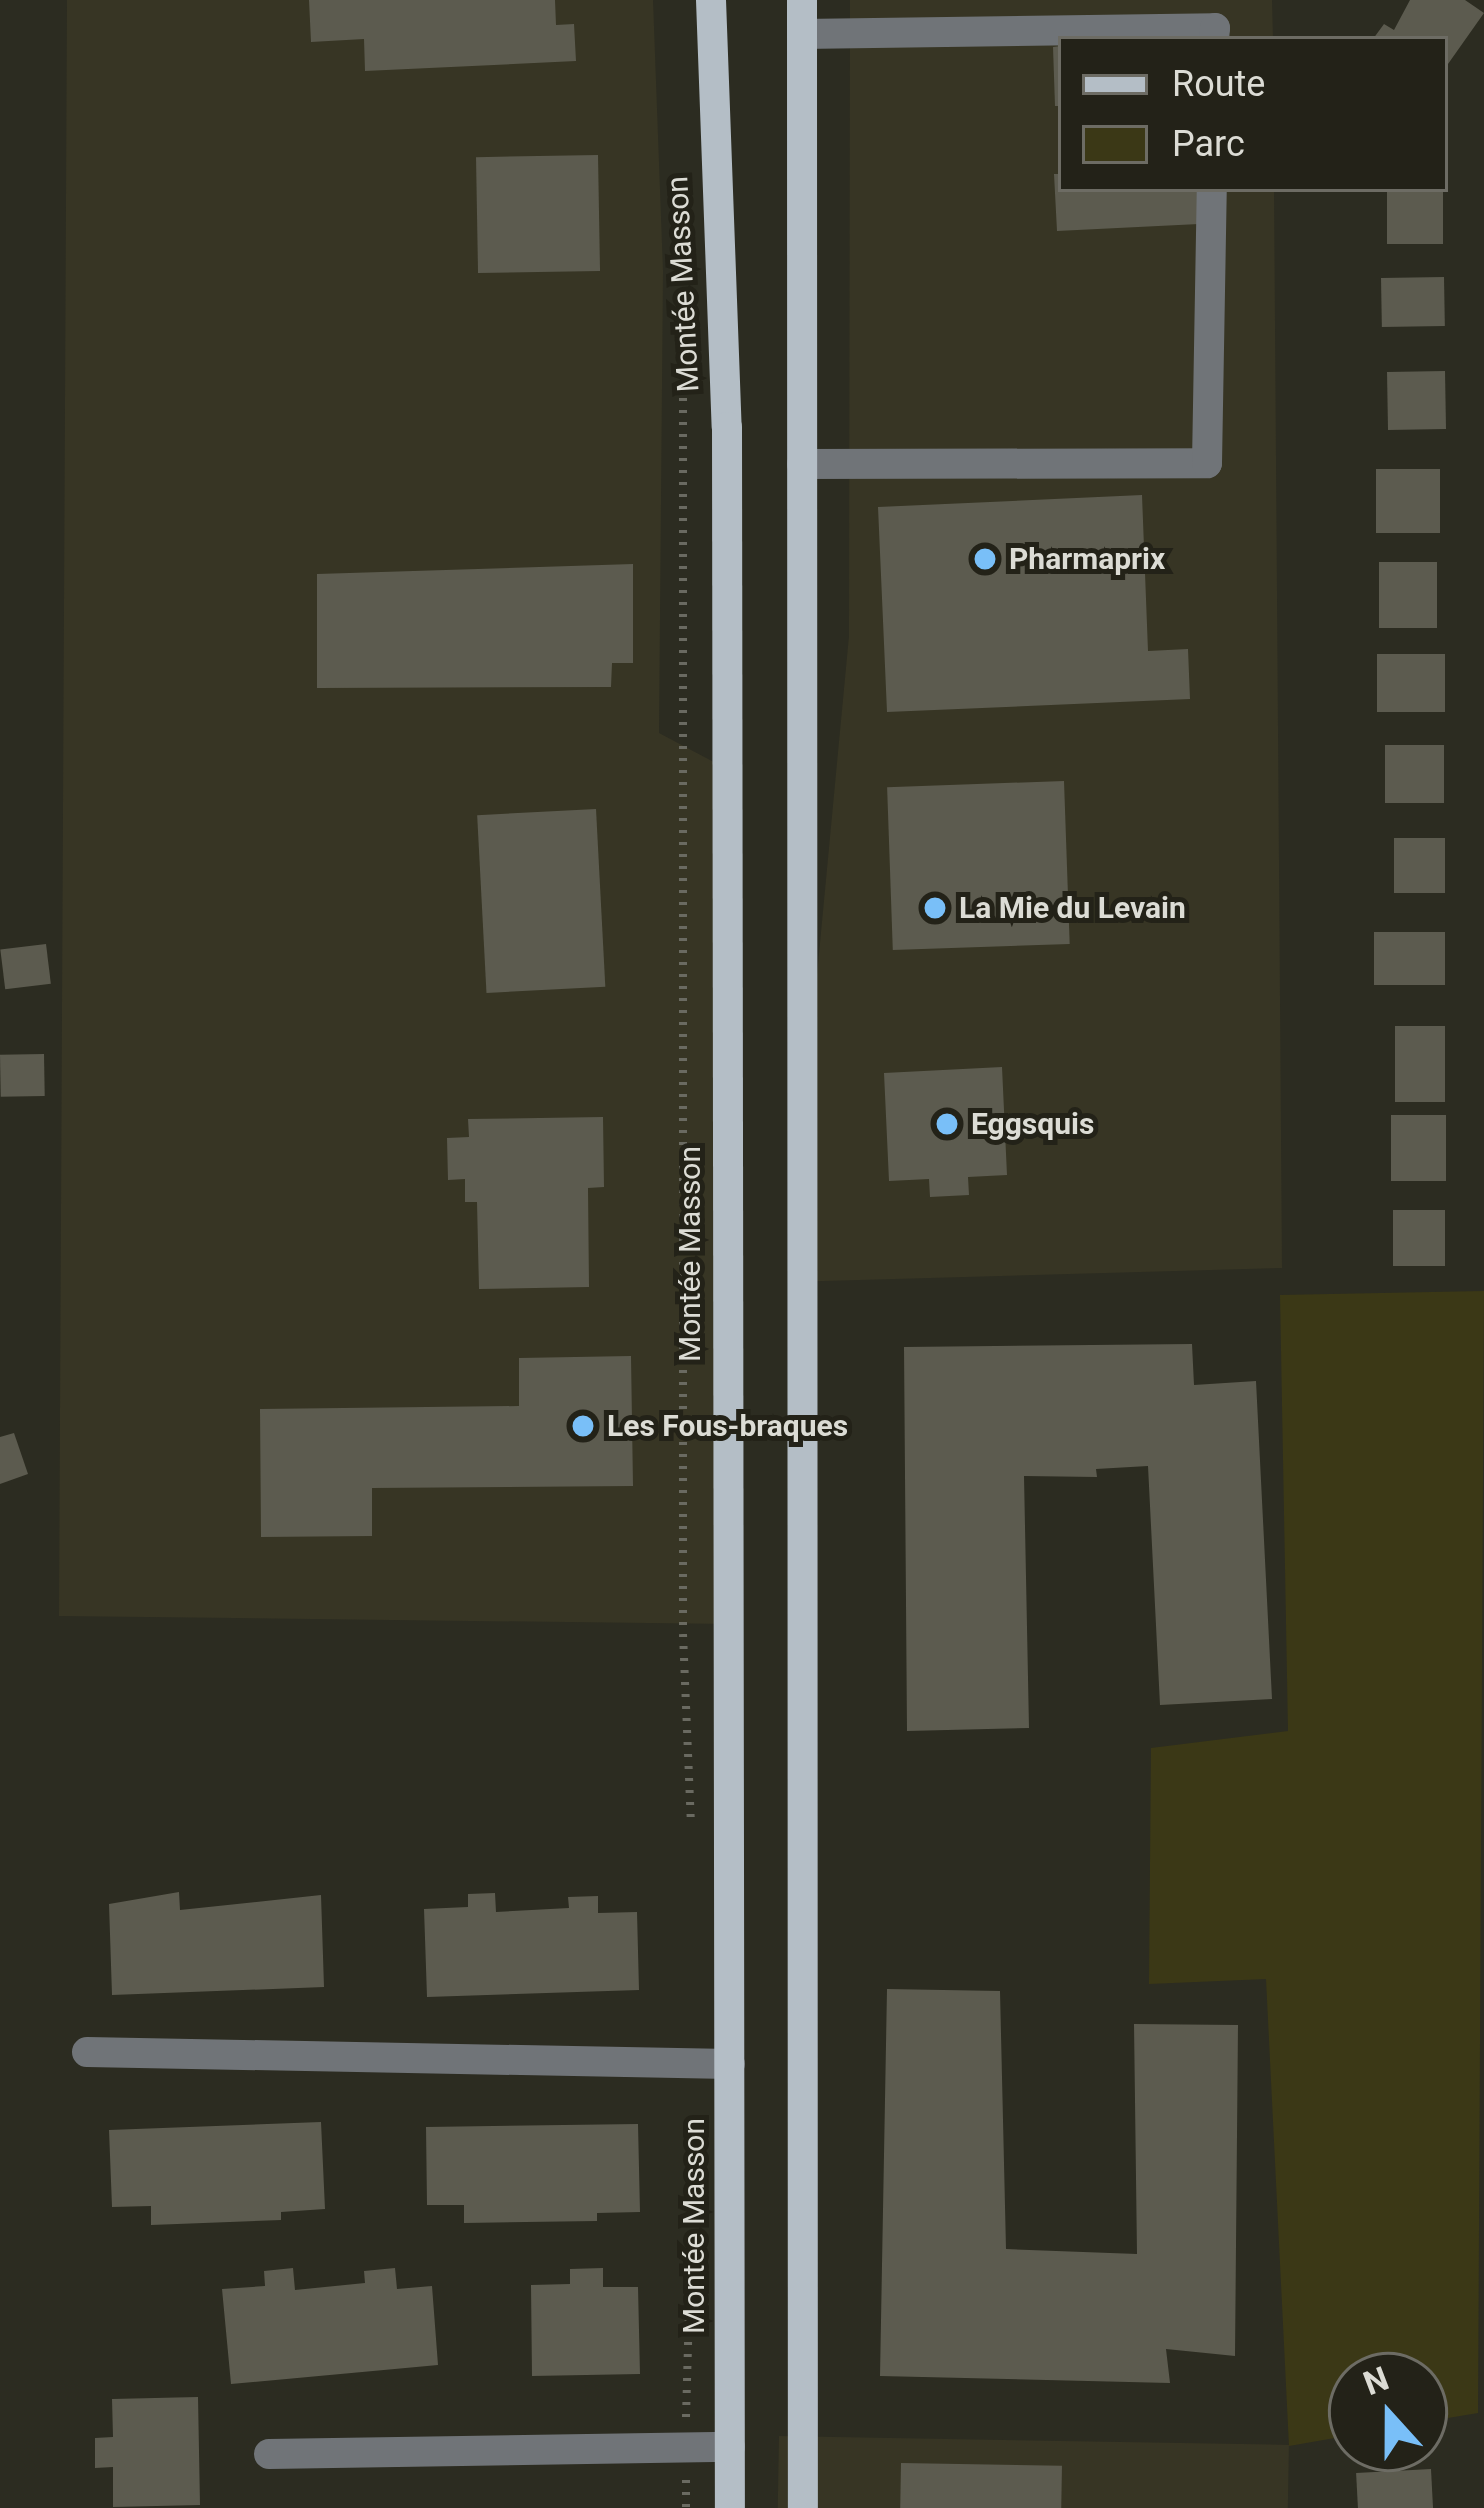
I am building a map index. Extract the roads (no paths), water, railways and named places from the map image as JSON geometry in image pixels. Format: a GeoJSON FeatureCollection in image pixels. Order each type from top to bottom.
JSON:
{"type":"FeatureCollection","features":[{"type":"Feature","properties":{"kind":"main road","name":"Montée Masson"},"geometry":{"type":"LineString","coordinates":[[711,0],[727,427],[730,2508]]}},
{"type":"Feature","properties":{"kind":"main road"},"geometry":{"type":"LineString","coordinates":[[802,0],[803,2508]]}},
{"type":"Feature","properties":{"kind":"street"},"geometry":{"type":"LineString","coordinates":[[802,34],[1138,15],[1215,28],[1214,36]]}},
{"type":"Feature","properties":{"kind":"street"},"geometry":{"type":"LineString","coordinates":[[802,464],[1207,463],[1212,192]]}},
{"type":"Feature","properties":{"kind":"street"},"geometry":{"type":"LineString","coordinates":[[86,2052],[730,2064]]}},
{"type":"Feature","properties":{"kind":"street"},"geometry":{"type":"LineString","coordinates":[[269,2454],[730,2447]]}},
{"type":"Feature","properties":{"kind":"place","name":"Pharmaprix"},"geometry":{"type":"Point","coordinates":[985,559]}},
{"type":"Feature","properties":{"kind":"place","name":"La Mie du Levain"},"geometry":{"type":"Point","coordinates":[935,908]}},
{"type":"Feature","properties":{"kind":"place","name":"Eggsquis"},"geometry":{"type":"Point","coordinates":[947,1124]}},
{"type":"Feature","properties":{"kind":"place","name":"Les Fous-braques"},"geometry":{"type":"Point","coordinates":[583,1426]}}]}
